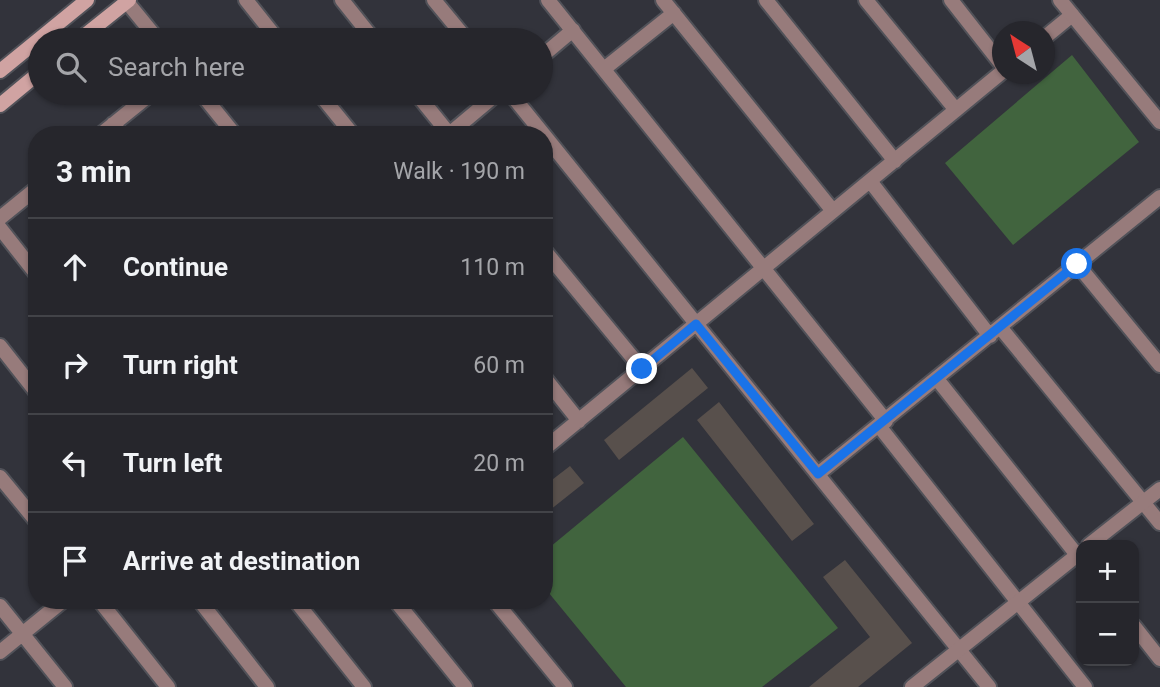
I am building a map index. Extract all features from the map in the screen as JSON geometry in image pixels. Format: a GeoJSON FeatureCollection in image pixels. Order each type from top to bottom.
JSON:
{"type":"FeatureCollection","features":[{"type":"Feature","properties":{"kind":"main road"},"geometry":{"type":"LineString","coordinates":[[53,28],[87,0]]}},
{"type":"Feature","properties":{"kind":"main road"},"geometry":{"type":"LineString","coordinates":[[94,28],[128,1]]}},
{"type":"Feature","properties":{"kind":"main road"},"geometry":{"type":"LineString","coordinates":[[0,71],[28,48]]}},
{"type":"Feature","properties":{"kind":"main road"},"geometry":{"type":"LineString","coordinates":[[0,105],[28,82]]}},
{"type":"Feature","properties":{"kind":"street"},"geometry":{"type":"LineString","coordinates":[[246,0],[268,28]]}},
{"type":"Feature","properties":{"kind":"street"},"geometry":{"type":"LineString","coordinates":[[342,0],[364,28]]}},
{"type":"Feature","properties":{"kind":"street"},"geometry":{"type":"LineString","coordinates":[[434,0],[457,28]]}},
{"type":"Feature","properties":{"kind":"street"},"geometry":{"type":"LineString","coordinates":[[548,0],[765,268],[1085,687]]}},
{"type":"Feature","properties":{"kind":"street"},"geometry":{"type":"LineString","coordinates":[[663,0],[833,211]]}},
{"type":"Feature","properties":{"kind":"street"},"geometry":{"type":"LineString","coordinates":[[766,0],[895,160]]}},
{"type":"Feature","properties":{"kind":"street"},"geometry":{"type":"LineString","coordinates":[[866,0],[956,110]]}},
{"type":"Feature","properties":{"kind":"street"},"geometry":{"type":"LineString","coordinates":[[951,0],[992,51]]}},
{"type":"Feature","properties":{"kind":"street"},"geometry":{"type":"LineString","coordinates":[[1060,0],[1160,122]]}},
{"type":"Feature","properties":{"kind":"street"},"geometry":{"type":"LineString","coordinates":[[128,1],[149,28]]}},
{"type":"Feature","properties":{"kind":"street"},"geometry":{"type":"LineString","coordinates":[[604,69],[674,13]]}},
{"type":"Feature","properties":{"kind":"street"},"geometry":{"type":"LineString","coordinates":[[1055,29],[1072,15]]}},
{"type":"Feature","properties":{"kind":"street"},"geometry":{"type":"LineString","coordinates":[[553,47],[573,30]]}},
{"type":"Feature","properties":{"kind":"street"},"geometry":{"type":"LineString","coordinates":[[553,442],[992,81]]}},
{"type":"Feature","properties":{"kind":"street"},"geometry":{"type":"LineString","coordinates":[[121,126],[141,105]]}},
{"type":"Feature","properties":{"kind":"street"},"geometry":{"type":"LineString","coordinates":[[211,105],[228,126]]}},
{"type":"Feature","properties":{"kind":"street"},"geometry":{"type":"LineString","coordinates":[[328,105],[345,126]]}},
{"type":"Feature","properties":{"kind":"street"},"geometry":{"type":"LineString","coordinates":[[426,105],[443,126]]}},
{"type":"Feature","properties":{"kind":"street"},"geometry":{"type":"LineString","coordinates":[[459,126],[484,105]]}},
{"type":"Feature","properties":{"kind":"street"},"geometry":{"type":"LineString","coordinates":[[520,105],[537,126]]}},
{"type":"Feature","properties":{"kind":"street"},"geometry":{"type":"LineString","coordinates":[[553,146],[989,687]]}},
{"type":"Feature","properties":{"kind":"street"},"geometry":{"type":"LineString","coordinates":[[870,181],[1160,523]]}},
{"type":"Feature","properties":{"kind":"street"},"geometry":{"type":"LineString","coordinates":[[0,218],[28,195]]}},
{"type":"Feature","properties":{"kind":"street"},"geometry":{"type":"LineString","coordinates":[[818,474],[1160,197]]}},
{"type":"Feature","properties":{"kind":"street"},"geometry":{"type":"LineString","coordinates":[[0,228],[28,264]]}},
{"type":"Feature","properties":{"kind":"street"},"geometry":{"type":"LineString","coordinates":[[553,261],[642,369]]}},
{"type":"Feature","properties":{"kind":"street"},"geometry":{"type":"LineString","coordinates":[[1077,264],[1160,365]]}},
{"type":"Feature","properties":{"kind":"street"},"geometry":{"type":"LineString","coordinates":[[0,346],[28,382]]}},
{"type":"Feature","properties":{"kind":"street"},"geometry":{"type":"LineString","coordinates":[[937,379],[1076,551]]}},
{"type":"Feature","properties":{"kind":"street"},"geometry":{"type":"LineString","coordinates":[[553,388],[579,421]]}},
{"type":"Feature","properties":{"kind":"street"},"geometry":{"type":"LineString","coordinates":[[0,477],[28,512]]}},
{"type":"Feature","properties":{"kind":"street"},"geometry":{"type":"LineString","coordinates":[[1096,540],[1160,489]]}},
{"type":"Feature","properties":{"kind":"street"},"geometry":{"type":"LineString","coordinates":[[912,687],[1076,559]]}},
{"type":"Feature","properties":{"kind":"street"},"geometry":{"type":"LineString","coordinates":[[0,606],[65,687]]}},
{"type":"Feature","properties":{"kind":"street"},"geometry":{"type":"LineString","coordinates":[[0,652],[53,609]]}},
{"type":"Feature","properties":{"kind":"street"},"geometry":{"type":"LineString","coordinates":[[106,609],[168,687]]}},
{"type":"Feature","properties":{"kind":"street"},"geometry":{"type":"LineString","coordinates":[[206,609],[267,687]]}},
{"type":"Feature","properties":{"kind":"street"},"geometry":{"type":"LineString","coordinates":[[302,609],[364,687]]}},
{"type":"Feature","properties":{"kind":"street"},"geometry":{"type":"LineString","coordinates":[[402,609],[465,687]]}},
{"type":"Feature","properties":{"kind":"street"},"geometry":{"type":"LineString","coordinates":[[501,609],[565,687]]}},
{"type":"Feature","properties":{"kind":"street"},"geometry":{"type":"LineString","coordinates":[[1139,632],[1160,659]]}},
{"type":"Feature","properties":{"kind":"green space"},"geometry":{"type":"Polygon","coordinates":[[[1072,55],[1139,142],[1013,245],[945,163],[1038,84],[1055,84],[1055,69],[1072,55]]]}},
{"type":"Feature","properties":{"kind":"green space"},"geometry":{"type":"Polygon","coordinates":[[[683,437],[838,628],[762,687],[626,687],[553,598],[553,545],[683,437]]]}},
{"type":"Feature","properties":{"kind":"building"},"geometry":{"type":"Polygon","coordinates":[[[692,368],[708,388],[619,460],[604,440],[692,368]]]}},
{"type":"Feature","properties":{"kind":"building"},"geometry":{"type":"Polygon","coordinates":[[[719,402],[814,524],[792,541],[697,420],[719,402]]]}},
{"type":"Feature","properties":{"kind":"building"},"geometry":{"type":"Polygon","coordinates":[[[570,466],[584,483],[553,508],[553,479],[570,466]]]}},
{"type":"Feature","properties":{"kind":"building"},"geometry":{"type":"Polygon","coordinates":[[[845,560],[912,643],[858,687],[809,687],[870,637],[823,577],[845,560]]]}},
{"type":"Feature","properties":{"kind":"route"},"geometry":{"type":"LineString","coordinates":[[642,369],[696,324],[818,474],[1077,264]]}}]}
